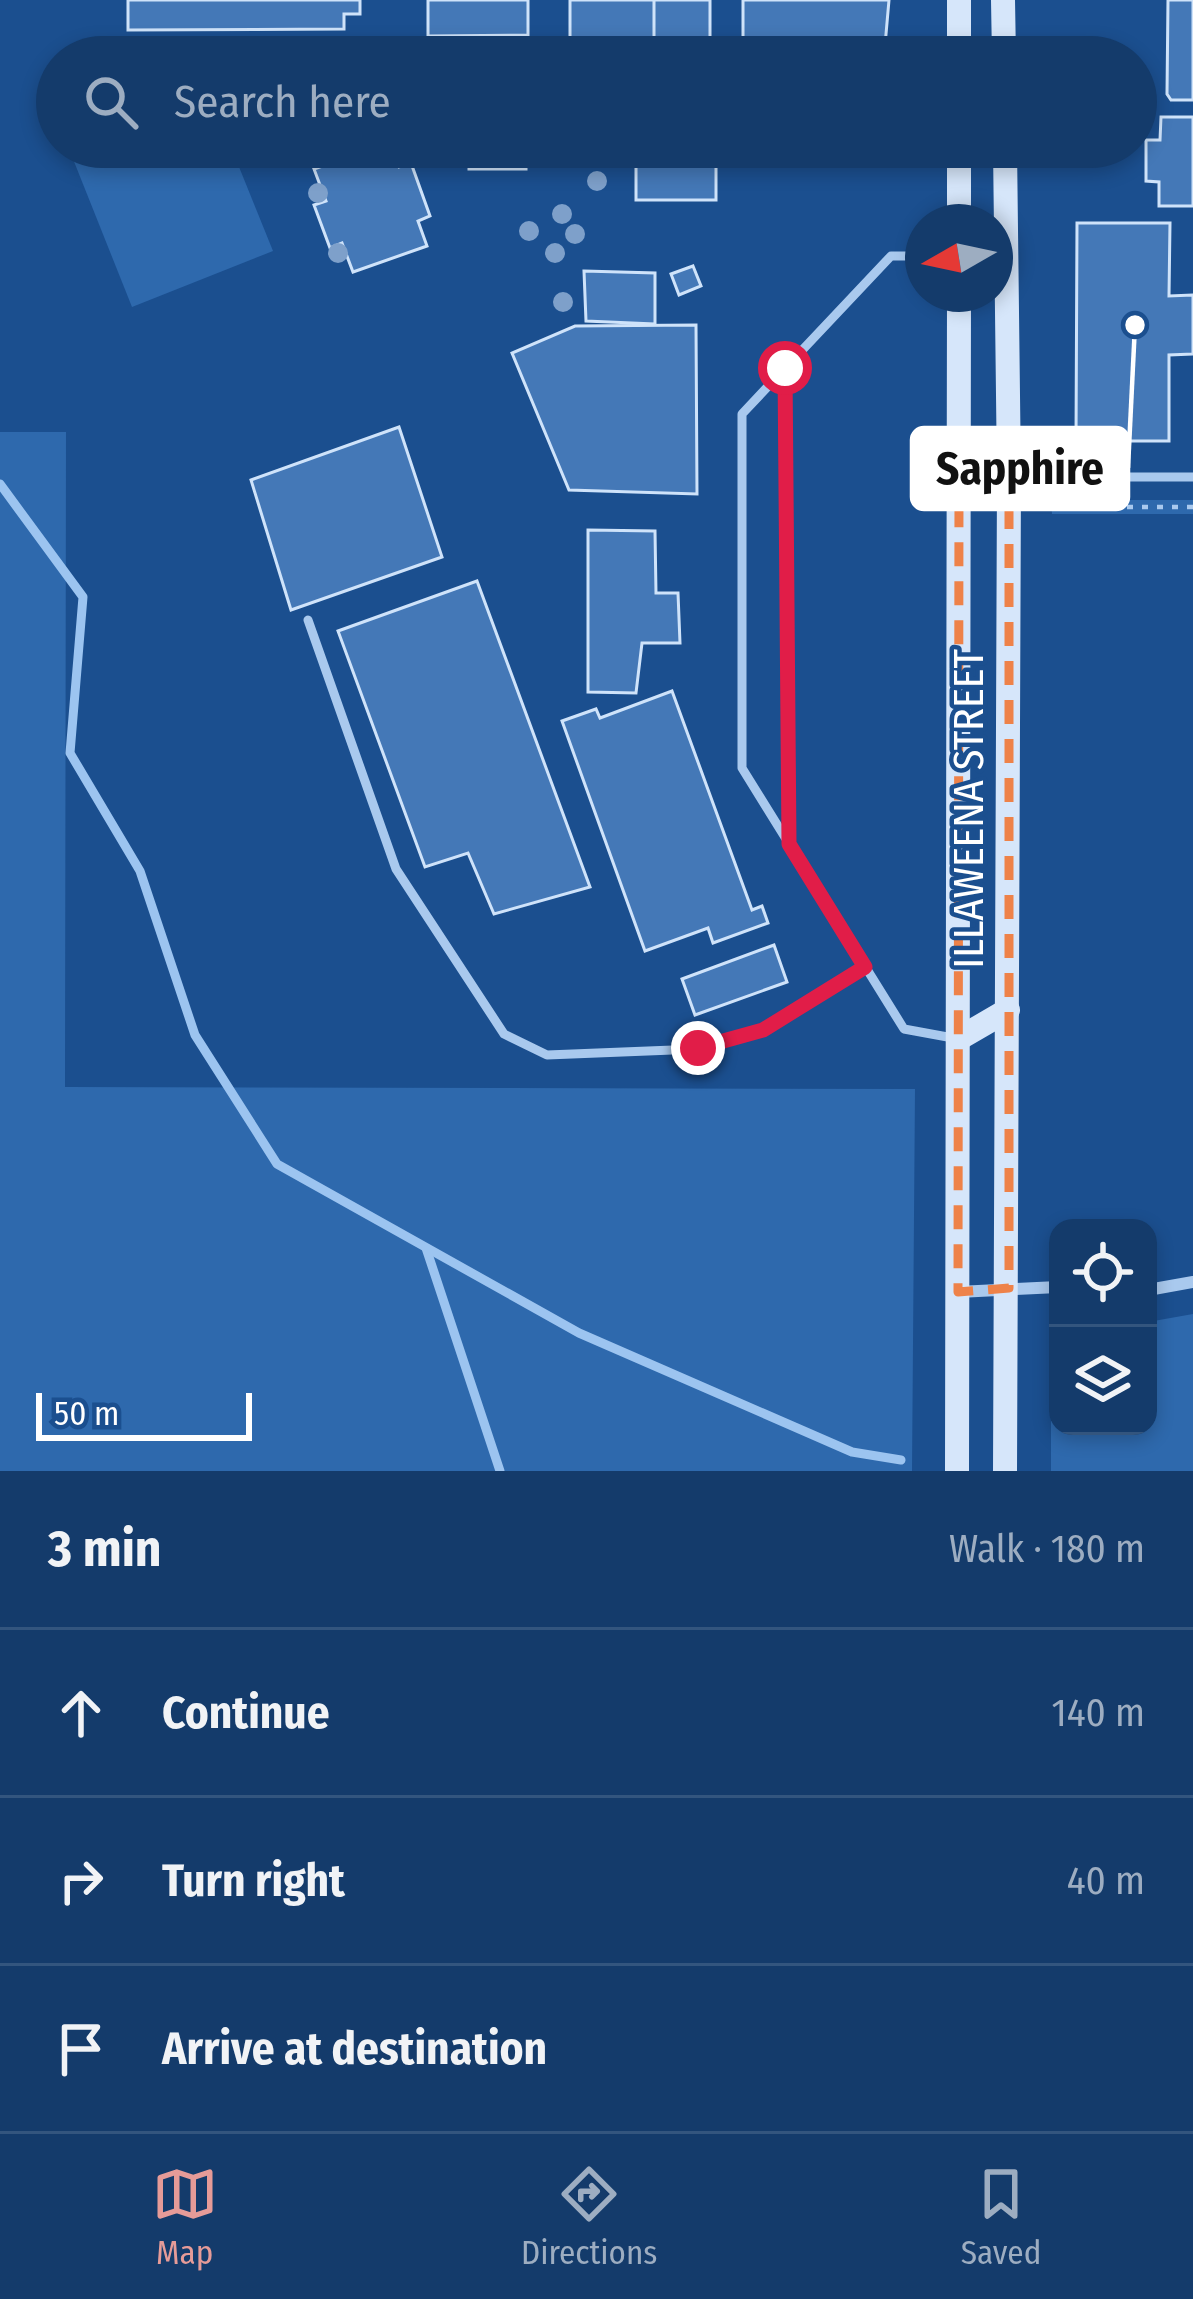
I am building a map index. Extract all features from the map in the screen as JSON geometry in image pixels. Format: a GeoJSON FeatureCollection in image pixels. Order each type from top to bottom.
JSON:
{"type":"FeatureCollection","features":[{"type":"Feature","properties":{"kind":"main road"},"geometry":{"type":"LineString","coordinates":[[959,0],[959,36]]}},
{"type":"Feature","properties":{"kind":"main road"},"geometry":{"type":"LineString","coordinates":[[1004,0],[1004,36]]}},
{"type":"Feature","properties":{"kind":"main road"},"geometry":{"type":"LineString","coordinates":[[959,168],[959,204]]}},
{"type":"Feature","properties":{"kind":"main road","name":"ILLAWEENA STREET"},"geometry":{"type":"LineString","coordinates":[[1002,204],[1004,168]]}},
{"type":"Feature","properties":{"kind":"main road","name":"ILLAWEENA STREET"},"geometry":{"type":"LineString","coordinates":[[957,1471],[959,312]]}},
{"type":"Feature","properties":{"kind":"main road","name":"ILLAWEENA STREET"},"geometry":{"type":"LineString","coordinates":[[1002,312],[1009,477],[1005,1471]]}},
{"type":"Feature","properties":{"kind":"main road"},"geometry":{"type":"LineString","coordinates":[[958,477],[1009,477]]}},
{"type":"Feature","properties":{"kind":"main road"},"geometry":{"type":"LineString","coordinates":[[958,1039],[1008,1010]]}},
{"type":"Feature","properties":{"kind":"street"},"geometry":{"type":"LineString","coordinates":[[1157,1288],[1193,1282]]}},
{"type":"Feature","properties":{"kind":"street"},"geometry":{"type":"LineString","coordinates":[[958,1292],[1049,1287]]}},
{"type":"Feature","properties":{"kind":"lane"},"geometry":{"type":"LineString","coordinates":[[905,256],[890,256],[742,413],[742,768],[904,1029],[958,1039]]}},
{"type":"Feature","properties":{"kind":"lane"},"geometry":{"type":"LineString","coordinates":[[785,368],[789,844]]}},
{"type":"Feature","properties":{"kind":"lane"},"geometry":{"type":"LineString","coordinates":[[1009,477],[1193,477]]}},
{"type":"Feature","properties":{"kind":"lane"},"geometry":{"type":"LineString","coordinates":[[308,620],[396,869],[504,1034],[547,1055],[698,1048],[763,1030],[865,967]]}},
{"type":"Feature","properties":{"kind":"path"},"geometry":{"type":"LineString","coordinates":[[1009,508],[1193,507]]}},
{"type":"Feature","properties":{"kind":"highlighted area"},"geometry":{"type":"Polygon","coordinates":[[[959,477],[1009,477],[1009,1288],[958,1292],[959,477]]]}},
{"type":"Feature","properties":{"kind":"shaded area"},"geometry":{"type":"Polygon","coordinates":[[[77,168],[239,168],[273,251],[132,307],[77,168]]]}},
{"type":"Feature","properties":{"kind":"shaded area"},"geometry":{"type":"Polygon","coordinates":[[[0,432],[66,432],[65,1087],[915,1089],[912,1471],[0,1471],[0,432]]]}},
{"type":"Feature","properties":{"kind":"shaded area"},"geometry":{"type":"Polygon","coordinates":[[[1051,500],[1193,500],[1193,514],[1052,514],[1051,500]]]}},
{"type":"Feature","properties":{"kind":"shaded area"},"geometry":{"type":"Polygon","coordinates":[[[1193,1314],[1193,1471],[1051,1471],[1051,1435],[1157,1435],[1157,1320],[1193,1314]]]}},
{"type":"Feature","properties":{"kind":"building"},"geometry":{"type":"Polygon","coordinates":[[[128,0],[360,0],[360,14],[344,14],[344,29],[128,30],[128,0]]]}},
{"type":"Feature","properties":{"kind":"building"},"geometry":{"type":"Polygon","coordinates":[[[428,0],[528,0],[528,35],[428,36],[428,0]]]}},
{"type":"Feature","properties":{"kind":"building"},"geometry":{"type":"Polygon","coordinates":[[[570,0],[663,0],[663,36],[570,36],[570,0]]]}},
{"type":"Feature","properties":{"kind":"building"},"geometry":{"type":"Polygon","coordinates":[[[654,0],[710,0],[710,36],[654,36],[654,0]]]}},
{"type":"Feature","properties":{"kind":"building"},"geometry":{"type":"Polygon","coordinates":[[[743,0],[889,0],[886,36],[743,36],[743,0]]]}},
{"type":"Feature","properties":{"kind":"building"},"geometry":{"type":"Polygon","coordinates":[[[1168,0],[1193,0],[1193,100],[1171,100],[1167,94],[1168,0]]]}},
{"type":"Feature","properties":{"kind":"building"},"geometry":{"type":"Polygon","coordinates":[[[1161,117],[1193,117],[1193,206],[1159,206],[1159,182],[1146,181],[1146,168],[1157,168],[1161,117]]]}},
{"type":"Feature","properties":{"kind":"building"},"geometry":{"type":"Polygon","coordinates":[[[413,168],[430,216],[418,221],[427,246],[353,272],[342,243],[330,248],[314,205],[326,201],[314,169],[413,168]]]}},
{"type":"Feature","properties":{"kind":"building"},"geometry":{"type":"Polygon","coordinates":[[[636,168],[716,168],[716,200],[636,200],[636,168]]]}},
{"type":"Feature","properties":{"kind":"building"},"geometry":{"type":"Polygon","coordinates":[[[1077,223],[1170,223],[1169,296],[1193,295],[1193,354],[1169,355],[1169,441],[1076,441],[1077,223]]]}},
{"type":"Feature","properties":{"kind":"building"},"geometry":{"type":"Polygon","coordinates":[[[693,266],[701,286],[679,295],[671,274],[693,266]]]}},
{"type":"Feature","properties":{"kind":"building"},"geometry":{"type":"Polygon","coordinates":[[[584,271],[655,273],[655,324],[586,321],[584,271]]]}},
{"type":"Feature","properties":{"kind":"building"},"geometry":{"type":"Polygon","coordinates":[[[696,325],[697,494],[569,490],[512,353],[575,326],[696,325]]]}},
{"type":"Feature","properties":{"kind":"building"},"geometry":{"type":"Polygon","coordinates":[[[399,427],[442,557],[291,610],[251,480],[399,427]]]}},
{"type":"Feature","properties":{"kind":"building"},"geometry":{"type":"Polygon","coordinates":[[[588,530],[655,531],[656,593],[678,593],[680,643],[642,643],[636,693],[588,692],[588,530]]]}},
{"type":"Feature","properties":{"kind":"building"},"geometry":{"type":"Polygon","coordinates":[[[477,581],[590,887],[494,914],[468,853],[425,867],[338,631],[477,581]]]}},
{"type":"Feature","properties":{"kind":"building"},"geometry":{"type":"Polygon","coordinates":[[[672,691],[752,910],[762,906],[768,923],[713,943],[708,928],[645,951],[562,721],[596,709],[600,718],[672,691]]]}},
{"type":"Feature","properties":{"kind":"building"},"geometry":{"type":"Polygon","coordinates":[[[774,945],[787,982],[695,1015],[682,979],[774,945]]]}},
{"type":"Feature","properties":{"kind":"waterway"},"geometry":{"type":"LineString","coordinates":[[0,484],[83,597],[70,753],[140,871],[195,1035],[277,1164],[579,1333],[852,1452],[901,1460]]}},
{"type":"Feature","properties":{"kind":"waterway"},"geometry":{"type":"LineString","coordinates":[[426,1248],[500,1471]]}},
{"type":"Feature","properties":{"kind":"place","name":"Sapphire"},"geometry":{"type":"Point","coordinates":[1135,325]}},
{"type":"Feature","properties":{"kind":"route"},"geometry":{"type":"LineString","coordinates":[[698,1048],[763,1030],[865,967],[789,844],[785,368]]}}]}
